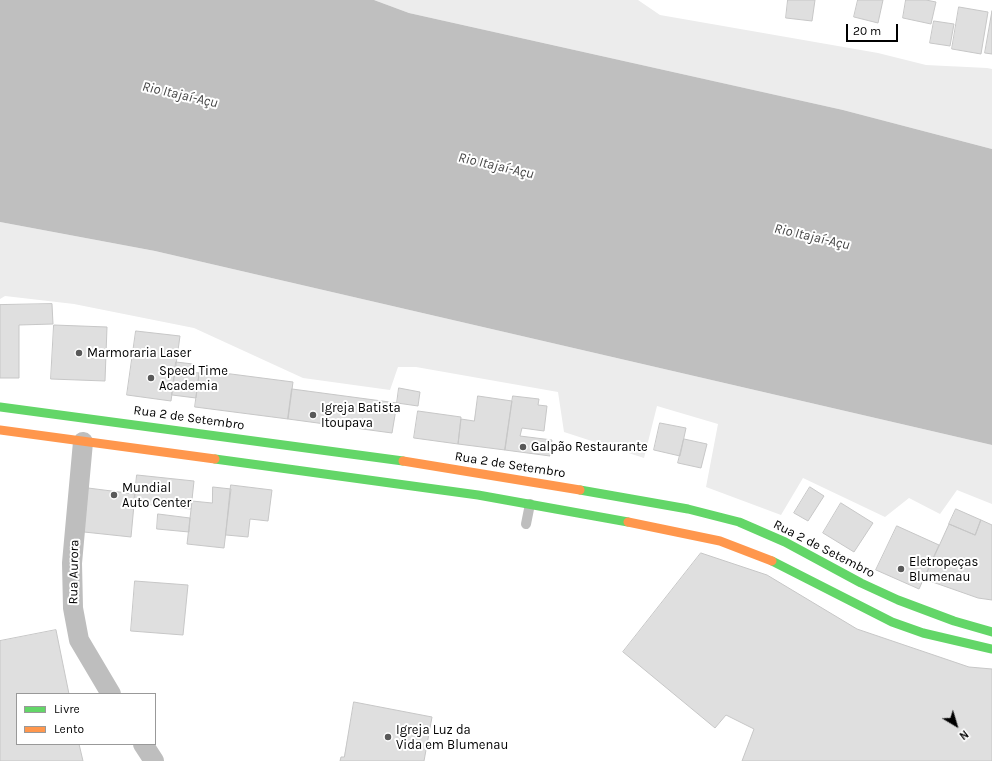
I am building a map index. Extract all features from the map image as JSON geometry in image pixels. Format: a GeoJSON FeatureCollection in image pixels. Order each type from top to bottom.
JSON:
{"type":"FeatureCollection","features":[{"type":"Feature","properties":{"kind":"main road","name":"Rua 2 de Setembro"},"geometry":{"type":"LineString","coordinates":[[0,407],[134,424],[432,466],[671,506],[725,518],[754,528],[799,548],[844,575],[875,590],[933,614],[992,632]]}},
{"type":"Feature","properties":{"kind":"main road"},"geometry":{"type":"LineString","coordinates":[[0,430],[471,494],[666,528],[720,541],[767,558],[892,622],[923,633],[992,649]]}},
{"type":"Feature","properties":{"kind":"street","name":"Rua Aurora"},"geometry":{"type":"LineString","coordinates":[[83,442],[72,563],[73,608],[79,640],[110,693]]}},
{"type":"Feature","properties":{"kind":"street"},"geometry":{"type":"LineString","coordinates":[[144,745],[154,761]]}},
{"type":"Feature","properties":{"kind":"lane"},"geometry":{"type":"LineString","coordinates":[[526,524],[530,504]]}},
{"type":"Feature","properties":{"kind":"shaded area"},"geometry":{"type":"Polygon","coordinates":[[[374,0],[638,0],[660,15],[878,53],[926,65],[992,69],[992,149],[843,110],[409,13],[374,0]]]}},
{"type":"Feature","properties":{"kind":"shaded area"},"geometry":{"type":"Polygon","coordinates":[[[0,222],[155,251],[992,445],[992,504],[957,490],[940,514],[909,498],[885,517],[803,478],[781,515],[706,487],[718,424],[657,406],[644,458],[564,432],[558,392],[416,367],[398,367],[390,390],[303,378],[194,328],[74,304],[5,296],[0,299],[0,222]]]}},
{"type":"Feature","properties":{"kind":"water","name":"Rio Itajaí-Açu"},"geometry":{"type":"Polygon","coordinates":[[[0,0],[374,0],[409,13],[843,110],[992,149],[992,445],[155,251],[0,222],[0,0]]]}},
{"type":"Feature","properties":{"kind":"building"},"geometry":{"type":"Polygon","coordinates":[[[788,0],[815,0],[812,21],[786,18],[788,0]]]}},
{"type":"Feature","properties":{"kind":"building"},"geometry":{"type":"Polygon","coordinates":[[[858,0],[883,0],[878,23],[854,17],[858,0]]]}},
{"type":"Feature","properties":{"kind":"building"},"geometry":{"type":"Polygon","coordinates":[[[906,0],[926,0],[936,2],[931,24],[903,18],[906,0]]]}},
{"type":"Feature","properties":{"kind":"building"},"geometry":{"type":"Polygon","coordinates":[[[959,7],[988,12],[981,54],[952,49],[959,7]]]}},
{"type":"Feature","properties":{"kind":"building"},"geometry":{"type":"Polygon","coordinates":[[[992,11],[992,54],[985,53],[992,11]]]}},
{"type":"Feature","properties":{"kind":"building"},"geometry":{"type":"Polygon","coordinates":[[[934,21],[954,24],[950,46],[930,43],[934,21]]]}},
{"type":"Feature","properties":{"kind":"building"},"geometry":{"type":"Polygon","coordinates":[[[52,304],[53,324],[19,325],[19,378],[0,378],[0,305],[52,304]]]}},
{"type":"Feature","properties":{"kind":"building","name":"Marmoraria Laser"},"geometry":{"type":"Polygon","coordinates":[[[54,325],[107,327],[105,381],[51,379],[54,325]]]}},
{"type":"Feature","properties":{"kind":"building","name":"Speed Time Academia"},"geometry":{"type":"Polygon","coordinates":[[[136,331],[180,336],[171,401],[127,395],[136,331]]]}},
{"type":"Feature","properties":{"kind":"building"},"geometry":{"type":"Polygon","coordinates":[[[176,362],[193,364],[192,372],[199,373],[196,398],[172,395],[176,362]]]}},
{"type":"Feature","properties":{"kind":"building"},"geometry":{"type":"Polygon","coordinates":[[[200,370],[293,382],[288,419],[195,407],[200,370]]]}},
{"type":"Feature","properties":{"kind":"building"},"geometry":{"type":"Polygon","coordinates":[[[399,388],[420,392],[418,406],[397,403],[399,388]]]}},
{"type":"Feature","properties":{"kind":"building"},"geometry":{"type":"Polygon","coordinates":[[[292,389],[397,403],[392,433],[288,419],[292,389]]]}},
{"type":"Feature","properties":{"kind":"building"},"geometry":{"type":"Polygon","coordinates":[[[478,396],[512,401],[505,450],[458,444],[461,419],[474,421],[478,396]]]}},
{"type":"Feature","properties":{"kind":"building"},"geometry":{"type":"Polygon","coordinates":[[[513,396],[539,399],[538,405],[547,406],[544,431],[522,428],[520,436],[552,440],[550,456],[505,450],[513,396]]]}},
{"type":"Feature","properties":{"kind":"building"},"geometry":{"type":"Polygon","coordinates":[[[418,411],[461,417],[458,444],[414,438],[418,411]]]}},
{"type":"Feature","properties":{"kind":"building"},"geometry":{"type":"Polygon","coordinates":[[[660,423],[686,428],[680,456],[654,450],[660,423]]]}},
{"type":"Feature","properties":{"kind":"building"},"geometry":{"type":"Polygon","coordinates":[[[684,439],[707,444],[701,468],[678,463],[684,439]]]}},
{"type":"Feature","properties":{"kind":"building"},"geometry":{"type":"Polygon","coordinates":[[[137,475],[194,481],[191,509],[134,503],[137,475]]]}},
{"type":"Feature","properties":{"kind":"building"},"geometry":{"type":"Polygon","coordinates":[[[231,485],[272,490],[268,521],[250,519],[248,537],[226,535],[231,485]]]}},
{"type":"Feature","properties":{"kind":"building"},"geometry":{"type":"Polygon","coordinates":[[[213,487],[231,489],[224,548],[187,544],[192,501],[212,503],[213,487]]]}},
{"type":"Feature","properties":{"kind":"building"},"geometry":{"type":"Polygon","coordinates":[[[810,487],[824,496],[808,521],[794,513],[810,487]]]}},
{"type":"Feature","properties":{"kind":"building"},"geometry":{"type":"Polygon","coordinates":[[[88,488],[135,494],[131,537],[84,532],[88,488]]]}},
{"type":"Feature","properties":{"kind":"building"},"geometry":{"type":"Polygon","coordinates":[[[841,503],[873,523],[854,552],[823,533],[841,503]]]}},
{"type":"Feature","properties":{"kind":"building"},"geometry":{"type":"Polygon","coordinates":[[[956,509],[981,520],[975,535],[949,524],[956,509]]]}},
{"type":"Feature","properties":{"kind":"building"},"geometry":{"type":"Polygon","coordinates":[[[158,514],[190,518],[189,532],[157,529],[158,514]]]}},
{"type":"Feature","properties":{"kind":"building"},"geometry":{"type":"Polygon","coordinates":[[[981,520],[992,525],[992,600],[978,598],[924,579],[949,524],[975,535],[981,520]]]}},
{"type":"Feature","properties":{"kind":"building"},"geometry":{"type":"Polygon","coordinates":[[[897,526],[939,545],[919,589],[876,570],[897,526]]]}},
{"type":"Feature","properties":{"kind":"building"},"geometry":{"type":"Polygon","coordinates":[[[701,553],[767,575],[857,629],[969,667],[992,669],[992,761],[742,761],[754,729],[726,715],[715,728],[623,652],[701,553]]]}},
{"type":"Feature","properties":{"kind":"building"},"geometry":{"type":"Polygon","coordinates":[[[135,581],[188,585],[183,635],[131,631],[135,581]]]}},
{"type":"Feature","properties":{"kind":"building"},"geometry":{"type":"Polygon","coordinates":[[[56,630],[69,693],[16,693],[16,745],[79,745],[83,761],[0,761],[0,641],[56,630]]]}},
{"type":"Feature","properties":{"kind":"building","name":"Igreja Luz da Vida em Blumenau"},"geometry":{"type":"Polygon","coordinates":[[[354,702],[432,717],[424,761],[340,761],[341,757],[344,757],[354,702]]]}},
{"type":"Feature","properties":{"kind":"traffic: fast"},"geometry":{"type":"LineString","coordinates":[[0,407],[403,461]]}},
{"type":"Feature","properties":{"kind":"traffic: fast"},"geometry":{"type":"LineString","coordinates":[[215,459],[478,495],[628,522]]}},
{"type":"Feature","properties":{"kind":"traffic: fast"},"geometry":{"type":"LineString","coordinates":[[580,490],[688,509],[739,522],[785,542],[861,583],[898,600],[954,621],[992,632]]}},
{"type":"Feature","properties":{"kind":"traffic: fast"},"geometry":{"type":"LineString","coordinates":[[772,561],[892,622],[923,633],[992,649]]}},
{"type":"Feature","properties":{"kind":"traffic: slow"},"geometry":{"type":"LineString","coordinates":[[0,430],[215,459]]}},
{"type":"Feature","properties":{"kind":"traffic: slow"},"geometry":{"type":"LineString","coordinates":[[403,461],[580,490]]}},
{"type":"Feature","properties":{"kind":"traffic: slow"},"geometry":{"type":"LineString","coordinates":[[628,522],[720,541],[772,561]]}},
{"type":"Feature","properties":{"kind":"place","name":"Marmoraria Laser"},"geometry":{"type":"Point","coordinates":[79,353]}},
{"type":"Feature","properties":{"kind":"place","name":"Speed Time Academia"},"geometry":{"type":"Point","coordinates":[151,378]}},
{"type":"Feature","properties":{"kind":"place","name":"Igreja Batista Itoupava"},"geometry":{"type":"Point","coordinates":[313,415]}},
{"type":"Feature","properties":{"kind":"place","name":"Galpão Restaurante"},"geometry":{"type":"Point","coordinates":[523,447]}},
{"type":"Feature","properties":{"kind":"place","name":"Mundial Auto Center"},"geometry":{"type":"Point","coordinates":[114,495]}},
{"type":"Feature","properties":{"kind":"place","name":"Eletropeças Blumenau"},"geometry":{"type":"Point","coordinates":[901,569]}},
{"type":"Feature","properties":{"kind":"place","name":"Igreja Luz da Vida em Blumenau"},"geometry":{"type":"Point","coordinates":[388,737]}}]}
